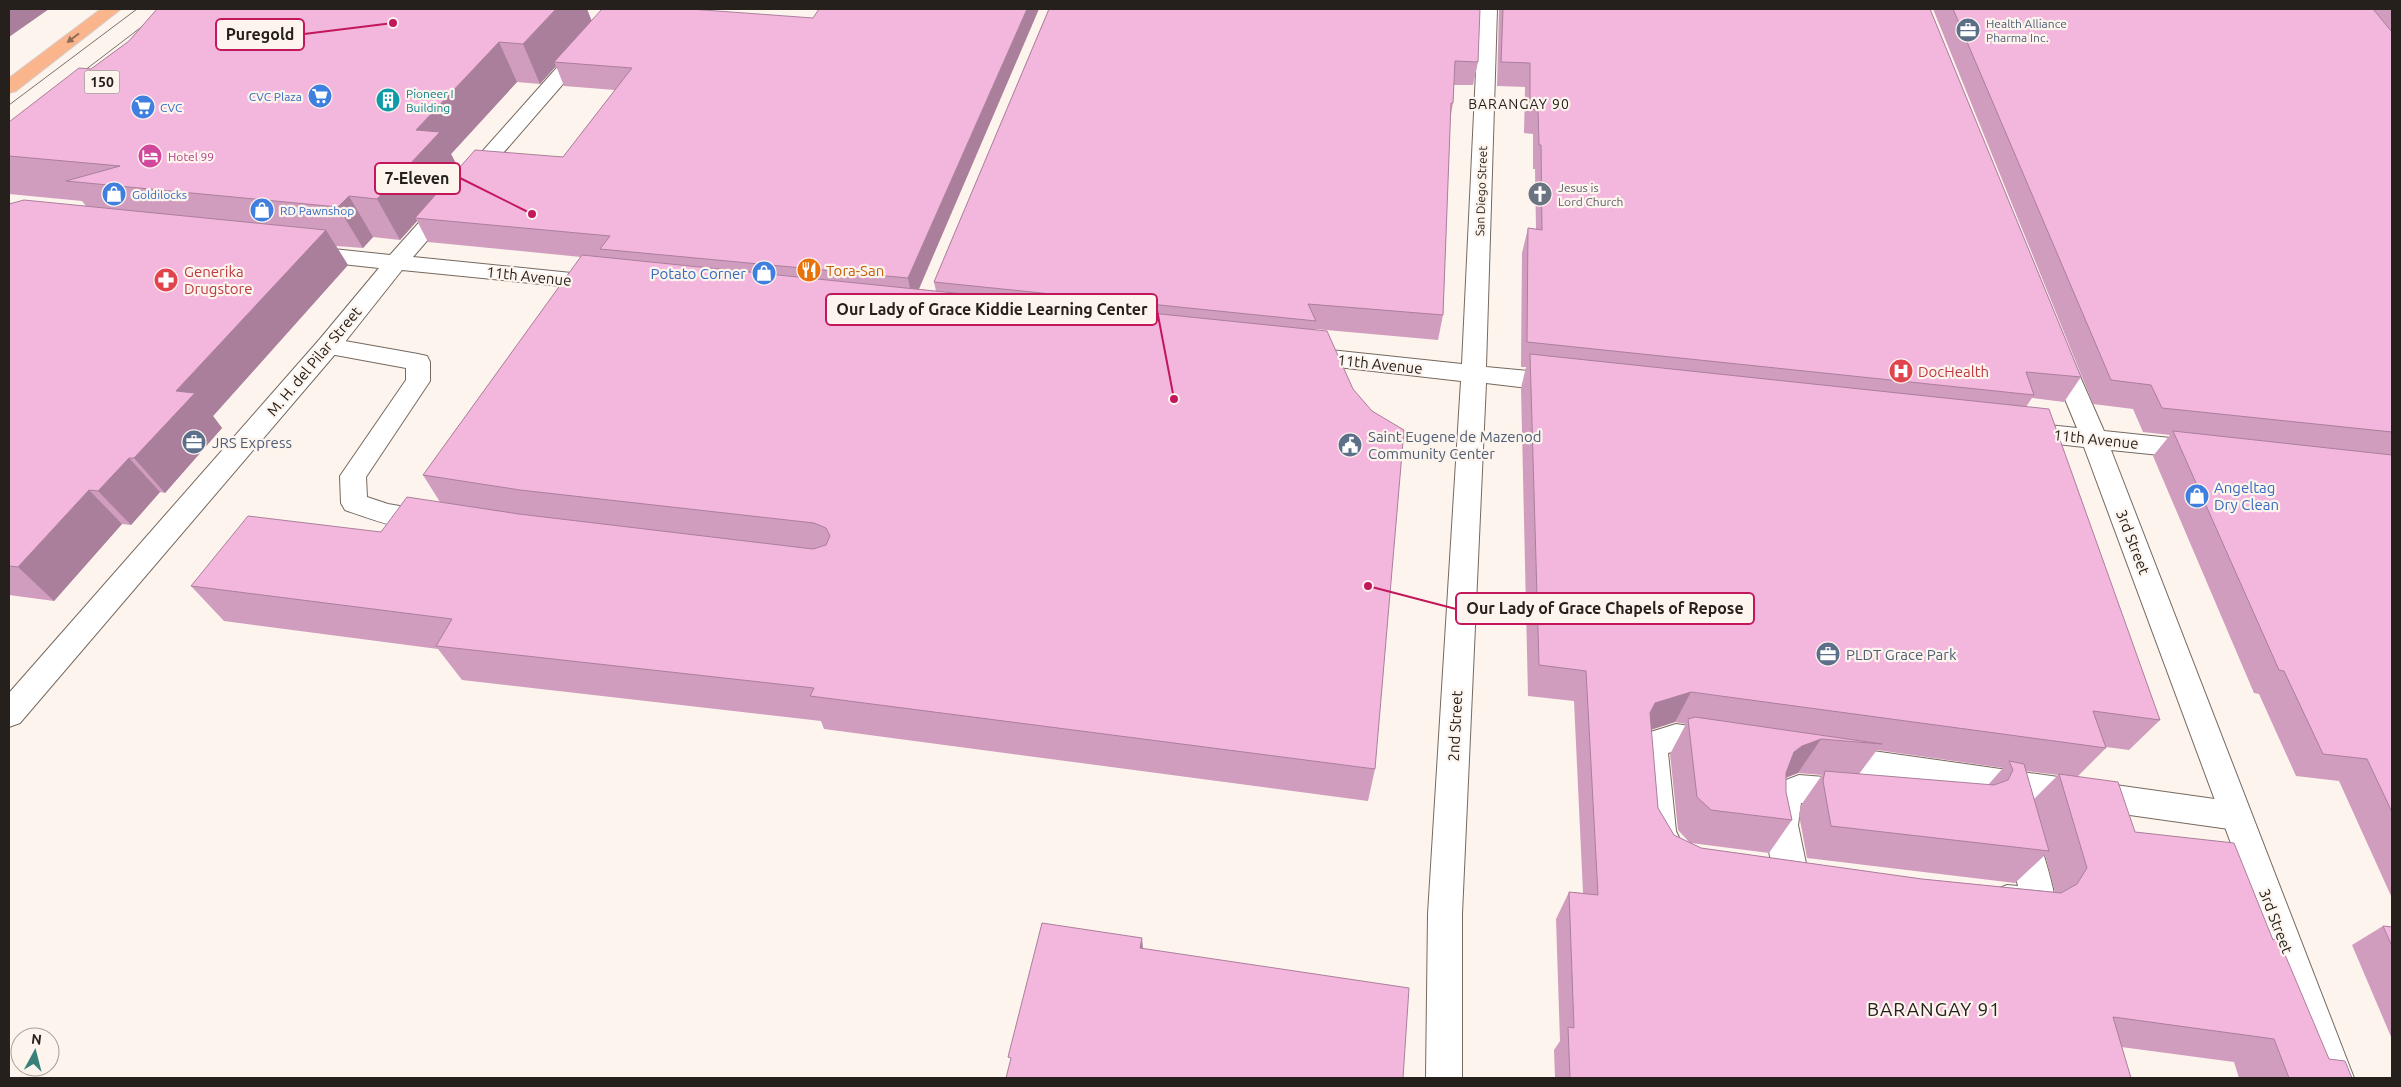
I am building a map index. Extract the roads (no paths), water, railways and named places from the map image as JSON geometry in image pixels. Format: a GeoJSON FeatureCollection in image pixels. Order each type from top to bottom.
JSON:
{"type":"FeatureCollection","features":[{"type":"Feature","properties":{"kind":"main road"},"geometry":{"type":"LineString","coordinates":[[9,86],[112,9]]}},
{"type":"Feature","properties":{"kind":"street","name":"M. H. del Pilar Street"},"geometry":{"type":"LineString","coordinates":[[9,714],[328,346],[396,262],[619,9]]}},
{"type":"Feature","properties":{"kind":"street","name":"San Diego Street"},"geometry":{"type":"LineString","coordinates":[[1474,374],[1488,9]]}},
{"type":"Feature","properties":{"kind":"street","name":"11th Avenue"},"geometry":{"type":"LineString","coordinates":[[287,251],[624,285]]}},
{"type":"Feature","properties":{"kind":"street","name":"3rd Street"},"geometry":{"type":"LineString","coordinates":[[2052,340],[2094,438],[2336,1078]]}},
{"type":"Feature","properties":{"kind":"street"},"geometry":{"type":"LineString","coordinates":[[328,346],[418,362],[418,381],[372,446],[354,476],[354,503],[388,514],[455,524]]}},
{"type":"Feature","properties":{"kind":"street","name":"11th Avenue"},"geometry":{"type":"LineString","coordinates":[[1277,352],[1582,385]]}},
{"type":"Feature","properties":{"kind":"street","name":"2nd Street"},"geometry":{"type":"LineString","coordinates":[[1444,1078],[1445,914],[1474,374]]}},
{"type":"Feature","properties":{"kind":"street","name":"11th Avenue"},"geometry":{"type":"LineString","coordinates":[[1995,428],[2219,452]]}},
{"type":"Feature","properties":{"kind":"street"},"geometry":{"type":"LineString","coordinates":[[1694,860],[1684,859],[1671,851],[1660,836],[1652,744],[1676,737],[1744,747]]}},
{"type":"Feature","properties":{"kind":"street"},"geometry":{"type":"LineString","coordinates":[[1803,755],[2236,816]]}},
{"type":"Feature","properties":{"kind":"street"},"geometry":{"type":"LineString","coordinates":[[1975,897],[2031,902],[2037,896],[2007,784]]}},
{"type":"Feature","properties":{"kind":"street"},"geometry":{"type":"LineString","coordinates":[[1791,873],[1782,819],[1782,800],[1788,792],[1798,789],[1964,804]]}},
{"type":"Feature","properties":{"kind":"tram line"},"geometry":{"type":"LineString","coordinates":[[9,105],[137,9]]}},
{"type":"Feature","properties":{"kind":"tram line"},"geometry":{"type":"LineString","coordinates":[[76,77],[165,9]]}},
{"type":"Feature","properties":{"kind":"place","name":"Puregold"},"geometry":{"type":"Point","coordinates":[393,23]}},
{"type":"Feature","properties":{"kind":"place","name":"Health Alliance Pharma Inc."},"geometry":{"type":"Point","coordinates":[1968,30]}},
{"type":"Feature","properties":{"kind":"place","name":"CVC Plaza"},"geometry":{"type":"Point","coordinates":[320,96]}},
{"type":"Feature","properties":{"kind":"place","name":"Pioneer I Building"},"geometry":{"type":"Point","coordinates":[388,100]}},
{"type":"Feature","properties":{"kind":"place","name":"CVC"},"geometry":{"type":"Point","coordinates":[143,107]}},
{"type":"Feature","properties":{"kind":"place","name":"Hotel 99"},"geometry":{"type":"Point","coordinates":[150,156]}},
{"type":"Feature","properties":{"kind":"place","name":"Goldilocks"},"geometry":{"type":"Point","coordinates":[114,194]}},
{"type":"Feature","properties":{"kind":"place","name":"Jesus is Lord Church"},"geometry":{"type":"Point","coordinates":[1540,194]}},
{"type":"Feature","properties":{"kind":"place","name":"RD Pawnshop"},"geometry":{"type":"Point","coordinates":[262,210]}},
{"type":"Feature","properties":{"kind":"place","name":"7-Eleven"},"geometry":{"type":"Point","coordinates":[532,214]}},
{"type":"Feature","properties":{"kind":"place","name":"Tora-San"},"geometry":{"type":"Point","coordinates":[809,270]}},
{"type":"Feature","properties":{"kind":"place","name":"Potato Corner"},"geometry":{"type":"Point","coordinates":[764,273]}},
{"type":"Feature","properties":{"kind":"place","name":"Generika Drugstore"},"geometry":{"type":"Point","coordinates":[166,280]}},
{"type":"Feature","properties":{"kind":"place","name":"DocHealth"},"geometry":{"type":"Point","coordinates":[1901,371]}},
{"type":"Feature","properties":{"kind":"place","name":"Our Lady of Grace Kiddie Learning Center"},"geometry":{"type":"Point","coordinates":[1174,399]}},
{"type":"Feature","properties":{"kind":"place","name":"JRS Express"},"geometry":{"type":"Point","coordinates":[194,442]}},
{"type":"Feature","properties":{"kind":"place","name":"Saint Eugene de Mazenod Community Center"},"geometry":{"type":"Point","coordinates":[1350,445]}},
{"type":"Feature","properties":{"kind":"place","name":"Angeltag Dry Clean"},"geometry":{"type":"Point","coordinates":[2197,496]}},
{"type":"Feature","properties":{"kind":"place","name":"Our Lady of Grace Chapels of Repose"},"geometry":{"type":"Point","coordinates":[1368,586]}},
{"type":"Feature","properties":{"kind":"place","name":"PLDT Grace Park"},"geometry":{"type":"Point","coordinates":[1828,654]}},
{"type":"Feature","properties":{"kind":"district","name":"BARANGAY 90"},"geometry":{"type":"Point","coordinates":[1519,104]}},
{"type":"Feature","properties":{"kind":"district","name":"BARANGAY 91"},"geometry":{"type":"Point","coordinates":[1934,1009]}}]}
